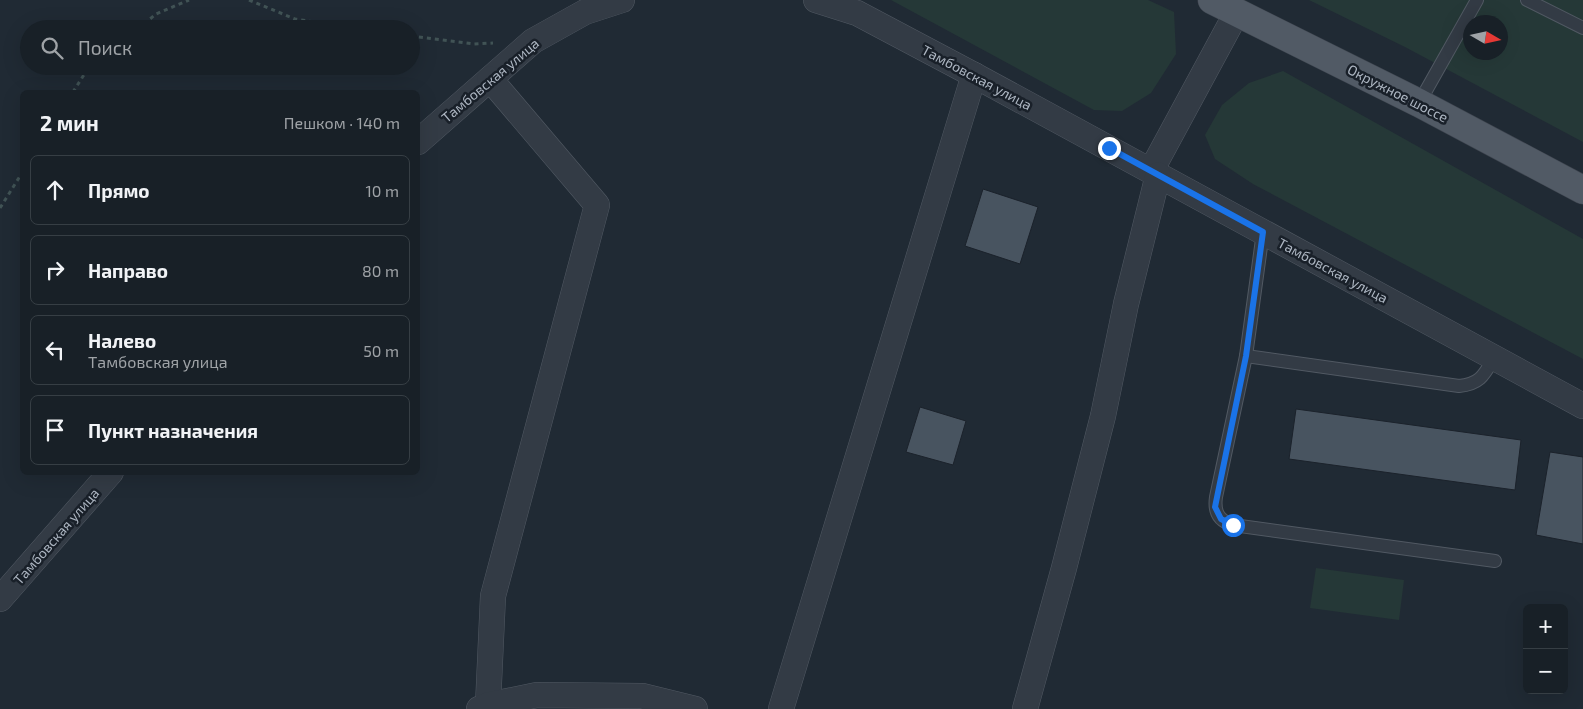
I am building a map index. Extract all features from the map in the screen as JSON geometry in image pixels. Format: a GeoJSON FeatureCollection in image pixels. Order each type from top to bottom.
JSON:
{"type":"FeatureCollection","features":[{"type":"Feature","properties":{"kind":"main road","name":"Окружное шоссе"},"geometry":{"type":"LineString","coordinates":[[1212,0],[1420,103],[1583,190]]}},
{"type":"Feature","properties":{"kind":"street","name":"Тамбовская улица"},"geometry":{"type":"LineString","coordinates":[[420,140],[533,41],[585,12],[622,0]]}},
{"type":"Feature","properties":{"kind":"street","name":"Тамбовская улица"},"geometry":{"type":"LineString","coordinates":[[816,0],[857,13],[1583,406]]}},
{"type":"Feature","properties":{"kind":"street"},"geometry":{"type":"LineString","coordinates":[[1025,709],[1103,416],[1155,173],[1237,12]]}},
{"type":"Feature","properties":{"kind":"street"},"geometry":{"type":"LineString","coordinates":[[780,709],[974,75]]}},
{"type":"Feature","properties":{"kind":"street"},"geometry":{"type":"LineString","coordinates":[[490,79],[597,205],[493,596],[483,707],[538,696],[642,696],[695,709]]}},
{"type":"Feature","properties":{"kind":"street","name":"Тамбовская улица"},"geometry":{"type":"LineString","coordinates":[[0,599],[108,475]]}},
{"type":"Feature","properties":{"kind":"lane"},"geometry":{"type":"LineString","coordinates":[[1420,103],[1478,0]]}},
{"type":"Feature","properties":{"kind":"lane"},"geometry":{"type":"LineString","coordinates":[[1527,0],[1583,28]]}},
{"type":"Feature","properties":{"kind":"lane"},"geometry":{"type":"LineString","coordinates":[[1263,232],[1246,356],[1215,507],[1221,519],[1233,525],[1495,561]]}},
{"type":"Feature","properties":{"kind":"lane"},"geometry":{"type":"LineString","coordinates":[[1246,356],[1459,386],[1468,385],[1480,379],[1494,358]]}},
{"type":"Feature","properties":{"kind":"path"},"geometry":{"type":"LineString","coordinates":[[149,20],[156,14],[189,0]]}},
{"type":"Feature","properties":{"kind":"path"},"geometry":{"type":"LineString","coordinates":[[249,0],[302,20]]}},
{"type":"Feature","properties":{"kind":"path"},"geometry":{"type":"LineString","coordinates":[[420,37],[474,44],[494,43]]}},
{"type":"Feature","properties":{"kind":"path"},"geometry":{"type":"LineString","coordinates":[[74,90],[84,75]]}},
{"type":"Feature","properties":{"kind":"path"},"geometry":{"type":"LineString","coordinates":[[0,208],[20,176]]}},
{"type":"Feature","properties":{"kind":"green space"},"geometry":{"type":"Polygon","coordinates":[[[891,0],[1148,0],[1174,12],[1176,54],[1151,93],[1122,111],[1094,110],[891,0]]]}},
{"type":"Feature","properties":{"kind":"green space"},"geometry":{"type":"Polygon","coordinates":[[[1309,0],[1583,0],[1583,142],[1405,47],[1309,0]]]}},
{"type":"Feature","properties":{"kind":"green space"},"geometry":{"type":"Polygon","coordinates":[[[1283,71],[1583,239],[1583,359],[1253,184],[1215,159],[1205,135],[1222,105],[1249,83],[1283,71]]]}},
{"type":"Feature","properties":{"kind":"green space"},"geometry":{"type":"Polygon","coordinates":[[[1316,568],[1404,580],[1399,620],[1310,608],[1316,568]]]}},
{"type":"Feature","properties":{"kind":"building"},"geometry":{"type":"Polygon","coordinates":[[[983,189],[1038,207],[1020,264],[965,246],[983,189]]]}},
{"type":"Feature","properties":{"kind":"building"},"geometry":{"type":"Polygon","coordinates":[[[920,407],[966,421],[953,465],[906,452],[920,407]]]}},
{"type":"Feature","properties":{"kind":"building"},"geometry":{"type":"Polygon","coordinates":[[[1296,409],[1521,440],[1515,490],[1289,459],[1296,409]]]}},
{"type":"Feature","properties":{"kind":"building"},"geometry":{"type":"Polygon","coordinates":[[[1550,452],[1583,457],[1583,544],[1536,535],[1550,452]]]}},
{"type":"Feature","properties":{"kind":"route"},"geometry":{"type":"LineString","coordinates":[[1109,148],[1263,232],[1246,356],[1216,497],[1215,507],[1217,514],[1221,519],[1233,525]]}}]}
